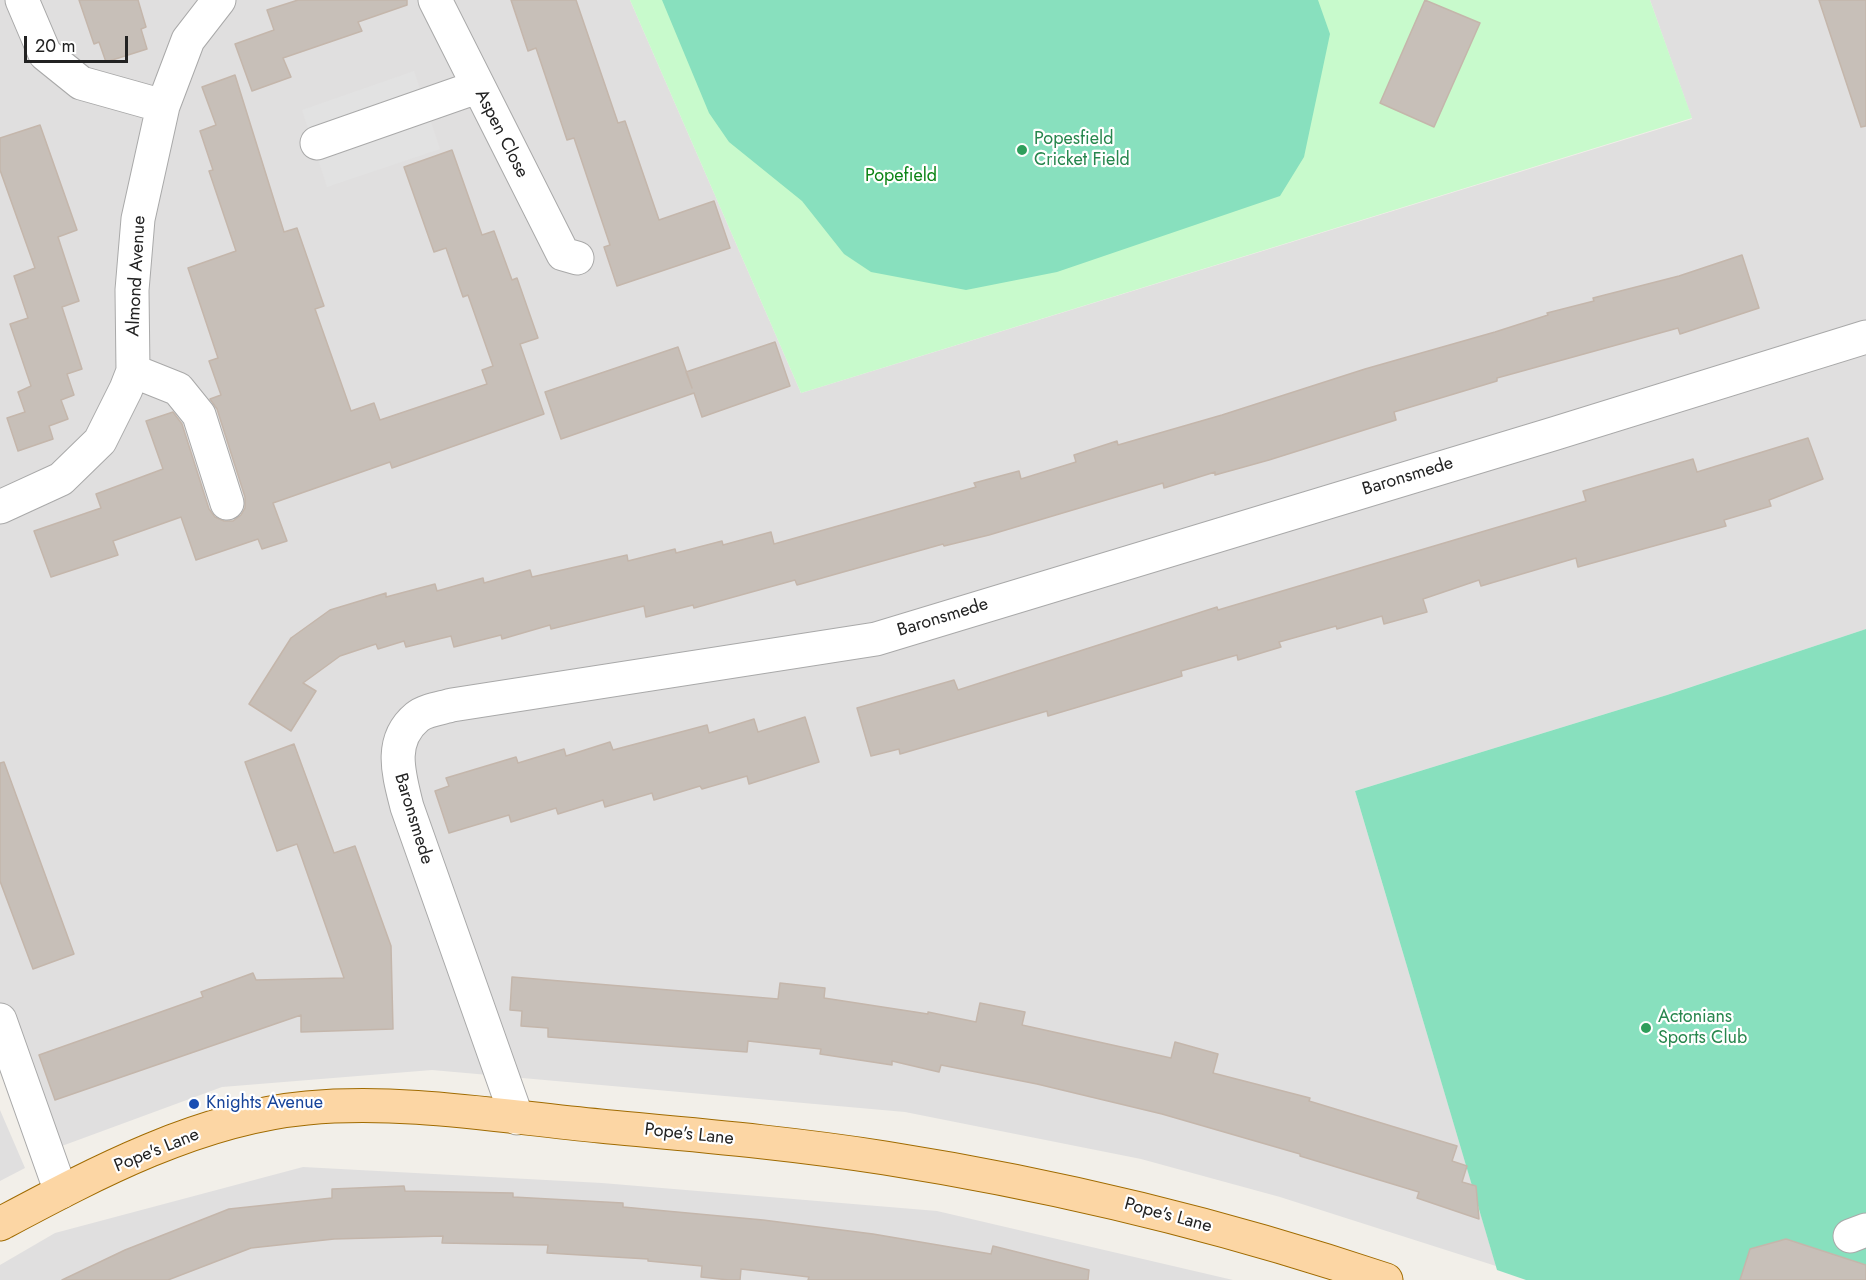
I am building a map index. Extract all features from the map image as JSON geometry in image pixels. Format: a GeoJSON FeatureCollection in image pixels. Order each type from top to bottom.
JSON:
{"type":"FeatureCollection","features":[{"type":"Feature","properties":{"kind":"main road","name":"Pope's Lane"},"geometry":{"type":"LineString","coordinates":[[0,1224],[61,1192],[156,1148],[224,1125],[306,1108],[408,1107],[869,1156],[980,1174],[1148,1209],[1316,1257],[1386,1280]]}},
{"type":"Feature","properties":{"kind":"street"},"geometry":{"type":"LineString","coordinates":[[22,0],[45,54],[81,83],[163,106]]}},
{"type":"Feature","properties":{"kind":"street","name":"Almond Avenue"},"geometry":{"type":"LineString","coordinates":[[0,507],[61,479],[100,441],[133,371],[132,290],[138,219],[163,106],[188,40],[219,0]]}},
{"type":"Feature","properties":{"kind":"street","name":"Aspen Close"},"geometry":{"type":"LineString","coordinates":[[435,0],[563,254],[577,258]]}},
{"type":"Feature","properties":{"kind":"street"},"geometry":{"type":"LineString","coordinates":[[317,143],[477,87]]}},
{"type":"Feature","properties":{"kind":"street","name":"Baronsmede"},"geometry":{"type":"LineString","coordinates":[[517,1118],[406,807],[396,764],[400,737],[418,715],[452,705],[876,639],[1554,435],[1866,337]]}},
{"type":"Feature","properties":{"kind":"street"},"geometry":{"type":"LineString","coordinates":[[133,371],[178,389],[199,415],[227,504]]}},
{"type":"Feature","properties":{"kind":"street"},"geometry":{"type":"LineString","coordinates":[[0,1020],[61,1192]]}},
{"type":"Feature","properties":{"kind":"shaded area"},"geometry":{"type":"Polygon","coordinates":[[[0,0],[630,0],[801,393],[1692,119],[1650,0],[1866,0],[1866,629],[1667,695],[1355,791],[1496,1266],[1280,1197],[1141,1159],[905,1112],[432,1070],[222,1087],[51,1150],[0,1005],[0,0]]]}},
{"type":"Feature","properties":{"kind":"shaded area"},"geometry":{"type":"Polygon","coordinates":[[[414,71],[440,149],[327,187],[302,110],[414,71]]]}},
{"type":"Feature","properties":{"kind":"shaded area"},"geometry":{"type":"Polygon","coordinates":[[[0,1110],[25,1168],[0,1181],[0,1110]]]}},
{"type":"Feature","properties":{"kind":"shaded area"},"geometry":{"type":"Polygon","coordinates":[[[303,1167],[602,1183],[937,1211],[1233,1280],[0,1280],[0,1265],[55,1233],[303,1167]]]}},
{"type":"Feature","properties":{"kind":"green space","name":"Popefield"},"geometry":{"type":"Polygon","coordinates":[[[630,0],[1650,0],[1692,118],[801,393],[630,0]]]}},
{"type":"Feature","properties":{"kind":"green space","name":"Popesfield Cricket Field"},"geometry":{"type":"Polygon","coordinates":[[[662,0],[1318,0],[1330,34],[1304,157],[1280,196],[1057,272],[966,290],[871,272],[844,254],[802,201],[729,142],[709,113],[662,0]]]}},
{"type":"Feature","properties":{"kind":"green space","name":"Actonians Sports Club"},"geometry":{"type":"Polygon","coordinates":[[[1866,629],[1866,1280],[1526,1280],[1497,1270],[1355,791],[1667,695],[1866,629]]]}},
{"type":"Feature","properties":{"kind":"building"},"geometry":{"type":"Polygon","coordinates":[[[79,0],[138,0],[146,27],[141,29],[147,49],[106,62],[99,42],[94,44],[79,0]]]}},
{"type":"Feature","properties":{"kind":"building"},"geometry":{"type":"Polygon","coordinates":[[[298,0],[407,0],[407,5],[358,22],[362,31],[283,58],[291,77],[252,91],[235,44],[274,30],[267,10],[298,0]]]}},
{"type":"Feature","properties":{"kind":"building"},"geometry":{"type":"Polygon","coordinates":[[[511,0],[576,0],[618,123],[625,121],[659,220],[714,201],[730,248],[617,286],[604,247],[610,245],[574,138],[567,140],[536,48],[528,51],[511,0]]]}},
{"type":"Feature","properties":{"kind":"building"},"geometry":{"type":"Polygon","coordinates":[[[1425,0],[1480,23],[1434,127],[1380,103],[1425,0]]]}},
{"type":"Feature","properties":{"kind":"building"},"geometry":{"type":"Polygon","coordinates":[[[1819,0],[1866,0],[1866,126],[1861,127],[1819,0]]]}},
{"type":"Feature","properties":{"kind":"building"},"geometry":{"type":"Polygon","coordinates":[[[235,75],[284,232],[297,228],[324,306],[315,309],[351,411],[374,403],[380,420],[487,384],[482,370],[493,366],[468,295],[463,297],[446,248],[434,252],[404,167],[452,150],[482,235],[494,231],[512,280],[517,278],[538,338],[520,344],[544,414],[392,468],[390,462],[273,503],[287,541],[262,549],[258,539],[196,560],[181,517],[113,541],[118,555],[51,577],[34,531],[101,508],[96,494],[163,469],[146,421],[173,412],[182,424],[209,509],[215,517],[224,521],[233,521],[241,515],[245,508],[245,497],[217,409],[210,399],[221,395],[209,361],[218,358],[188,268],[236,251],[209,171],[213,170],[200,131],[216,125],[202,87],[235,75]]]}},
{"type":"Feature","properties":{"kind":"building"},"geometry":{"type":"Polygon","coordinates":[[[40,125],[77,230],[58,237],[79,301],[62,307],[82,369],[67,374],[74,395],[61,400],[68,419],[49,426],[53,439],[18,451],[7,418],[25,412],[18,392],[31,386],[10,324],[28,318],[14,276],[35,268],[0,170],[0,138],[40,125]]]}},
{"type":"Feature","properties":{"kind":"building"},"geometry":{"type":"Polygon","coordinates":[[[1742,255],[1759,308],[1680,334],[1678,328],[1497,378],[1497,381],[1394,412],[1396,420],[1269,460],[1215,475],[1215,472],[1164,488],[1163,483],[989,535],[944,546],[943,544],[797,585],[795,580],[694,608],[693,605],[646,617],[644,606],[551,629],[550,625],[502,639],[501,635],[454,647],[451,636],[406,647],[404,641],[378,649],[376,644],[340,656],[303,683],[316,691],[291,731],[249,704],[291,638],[330,610],[386,593],[386,597],[435,584],[437,591],[483,578],[484,583],[530,570],[532,577],[627,555],[628,561],[675,549],[676,553],[722,541],[723,545],[771,532],[774,544],[976,487],[974,483],[1019,471],[1021,479],[1076,462],[1074,455],[1117,441],[1118,445],[1222,415],[1365,369],[1495,332],[1548,315],[1547,313],[1594,301],[1593,298],[1679,276],[1742,255]]]}},
{"type":"Feature","properties":{"kind":"building"},"geometry":{"type":"Polygon","coordinates":[[[775,342],[790,386],[702,417],[694,393],[561,439],[545,392],[678,347],[686,372],[775,342]]]}},
{"type":"Feature","properties":{"kind":"building"},"geometry":{"type":"Polygon","coordinates":[[[1808,438],[1823,479],[1769,500],[1771,506],[1724,520],[1726,526],[1578,567],[1576,558],[1481,586],[1479,580],[1423,599],[1427,612],[1384,624],[1382,616],[1337,629],[1336,626],[1279,642],[1281,647],[1238,660],[1237,655],[1181,671],[1182,676],[1048,716],[1047,711],[900,754],[899,749],[871,756],[857,708],[954,680],[958,690],[1217,607],[1218,610],[1586,501],[1583,491],[1693,459],[1697,472],[1808,438]]]}},
{"type":"Feature","properties":{"kind":"building"},"geometry":{"type":"Polygon","coordinates":[[[805,717],[819,762],[749,784],[747,776],[702,789],[700,786],[654,800],[652,793],[605,807],[603,800],[558,814],[556,808],[511,822],[509,815],[449,833],[435,791],[449,786],[446,778],[516,757],[518,763],[564,749],[566,756],[610,742],[613,750],[707,725],[709,733],[754,719],[758,732],[805,717]]]}},
{"type":"Feature","properties":{"kind":"building"},"geometry":{"type":"Polygon","coordinates":[[[294,744],[334,853],[355,846],[391,946],[393,1029],[301,1032],[301,1015],[55,1100],[39,1055],[203,997],[201,992],[253,973],[256,980],[344,978],[297,844],[277,851],[245,762],[294,744]]]}},
{"type":"Feature","properties":{"kind":"building"},"geometry":{"type":"Polygon","coordinates":[[[4,762],[74,954],[33,969],[0,881],[0,763],[4,762]]]}},
{"type":"Feature","properties":{"kind":"building"},"geometry":{"type":"Polygon","coordinates":[[[512,977],[778,999],[780,983],[825,988],[824,998],[928,1014],[928,1012],[976,1022],[980,1003],[1025,1012],[1022,1025],[1171,1058],[1175,1042],[1218,1054],[1213,1073],[1310,1098],[1309,1101],[1457,1146],[1452,1161],[1467,1166],[1462,1182],[1476,1186],[1479,1219],[1417,1198],[1419,1192],[1300,1156],[1300,1154],[1162,1114],[1037,1084],[941,1065],[939,1072],[892,1061],[892,1065],[820,1054],[821,1049],[748,1041],[747,1052],[548,1037],[548,1028],[521,1026],[522,1011],[510,1010],[512,977]]]}},
{"type":"Feature","properties":{"kind":"building"},"geometry":{"type":"Polygon","coordinates":[[[404,1186],[405,1191],[513,1193],[513,1197],[623,1203],[623,1207],[763,1220],[873,1234],[991,1254],[993,1246],[1089,1270],[1088,1280],[808,1280],[809,1277],[741,1269],[740,1280],[729,1280],[701,1277],[702,1266],[648,1261],[648,1259],[547,1253],[548,1245],[442,1243],[443,1236],[334,1239],[251,1248],[168,1280],[62,1280],[125,1250],[229,1209],[332,1198],[332,1189],[404,1186]]]}},
{"type":"Feature","properties":{"kind":"building"},"geometry":{"type":"Polygon","coordinates":[[[1786,1239],[1866,1265],[1866,1280],[1740,1280],[1750,1249],[1786,1239]]]}},
{"type":"Feature","properties":{"kind":"place","name":"Popesfield Cricket Field"},"geometry":{"type":"Point","coordinates":[1022,150]}},
{"type":"Feature","properties":{"kind":"place","name":"Actonians Sports Club"},"geometry":{"type":"Point","coordinates":[1646,1028]}},
{"type":"Feature","properties":{"kind":"place","name":"Knights Avenue"},"geometry":{"type":"Point","coordinates":[194,1104]}}]}
